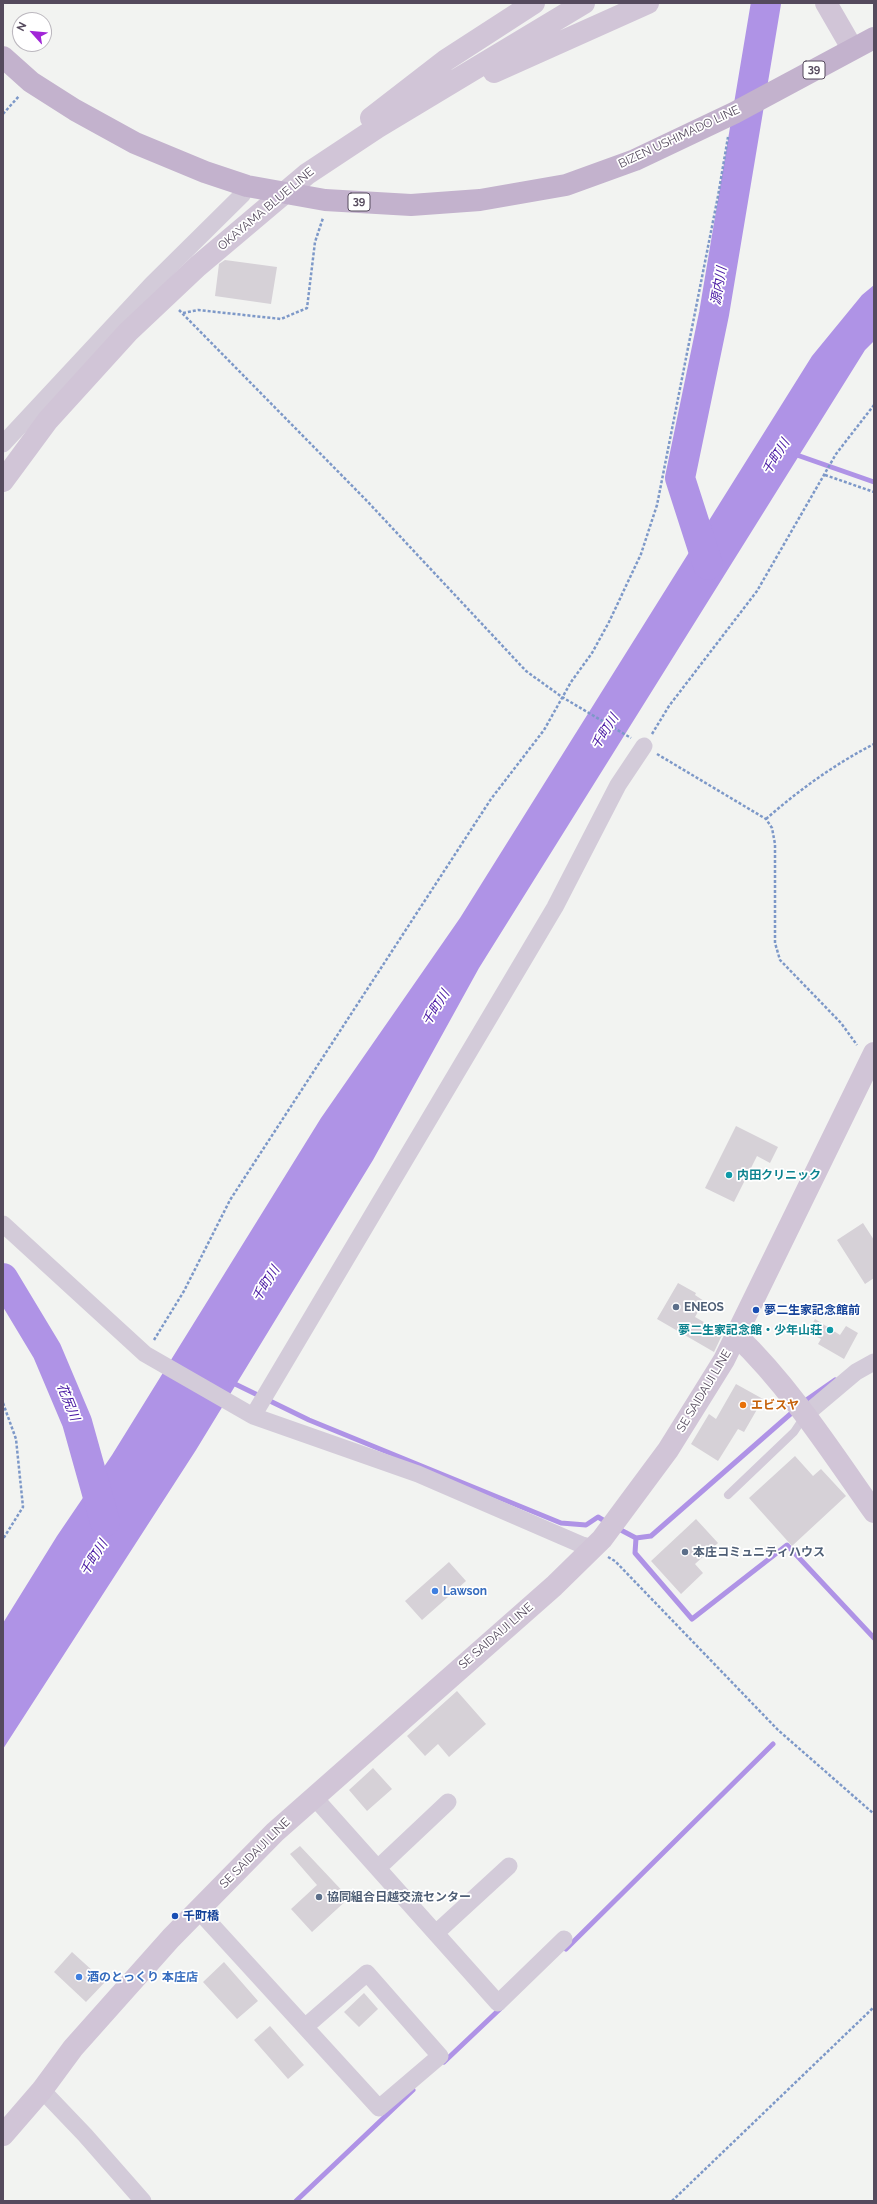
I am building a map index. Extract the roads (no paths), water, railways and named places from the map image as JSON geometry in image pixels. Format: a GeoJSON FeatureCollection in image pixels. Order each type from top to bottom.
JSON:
{"type":"FeatureCollection","features":[{"type":"Feature","properties":{"kind":"main road"},"geometry":{"type":"LineString","coordinates":[[307,174],[384,107],[446,60],[534,3]]}},
{"type":"Feature","properties":{"kind":"main road","name":"OKAYAMA BLUE LINE"},"geometry":{"type":"LineString","coordinates":[[3,481],[48,420],[128,332],[198,266],[307,174],[378,127],[584,3]]}},
{"type":"Feature","properties":{"kind":"main road"},"geometry":{"type":"LineString","coordinates":[[378,127],[433,110],[499,68],[648,3]]}},
{"type":"Feature","properties":{"kind":"main road"},"geometry":{"type":"LineString","coordinates":[[826,3],[852,48]]}},
{"type":"Feature","properties":{"kind":"main road","name":"BIZEN USHIMADO LINE"},"geometry":{"type":"LineString","coordinates":[[3,57],[32,82],[75,110],[135,143],[205,172],[247,186],[325,200],[412,205],[480,200],[566,185],[635,160],[730,115],[852,48],[874,38]]}},
{"type":"Feature","properties":{"kind":"main road","name":"SE SAIDAIJI LINE"},"geometry":{"type":"LineString","coordinates":[[3,2134],[42,2090],[73,2048],[198,1910],[275,1832],[559,1581],[598,1543],[627,1508],[677,1437],[709,1386],[736,1335],[872,1056]]}},
{"type":"Feature","properties":{"kind":"main road"},"geometry":{"type":"LineString","coordinates":[[736,1335],[752,1350],[800,1409],[874,1512]]}},
{"type":"Feature","properties":{"kind":"street"},"geometry":{"type":"LineString","coordinates":[[3,444],[152,284],[242,195],[247,186]]}},
{"type":"Feature","properties":{"kind":"street"},"geometry":{"type":"LineString","coordinates":[[253,1416],[555,907],[639,743]]}},
{"type":"Feature","properties":{"kind":"street"},"geometry":{"type":"LineString","coordinates":[[3,1224],[150,1358],[233,1406],[253,1416],[418,1474],[582,1545],[598,1543]]}},
{"type":"Feature","properties":{"kind":"street"},"geometry":{"type":"LineString","coordinates":[[800,1409],[856,1372],[874,1362]]}},
{"type":"Feature","properties":{"kind":"street"},"geometry":{"type":"LineString","coordinates":[[314,1797],[498,2003],[564,1939]]}},
{"type":"Feature","properties":{"kind":"street"},"geometry":{"type":"LineString","coordinates":[[378,1868],[448,1802]]}},
{"type":"Feature","properties":{"kind":"street"},"geometry":{"type":"LineString","coordinates":[[436,1933],[509,1866]]}},
{"type":"Feature","properties":{"kind":"street"},"geometry":{"type":"LineString","coordinates":[[198,1910],[379,2108],[440,2056],[367,1973],[305,2027]]}},
{"type":"Feature","properties":{"kind":"street"},"geometry":{"type":"LineString","coordinates":[[42,2090],[86,2135],[144,2201]]}},
{"type":"Feature","properties":{"kind":"lane"},"geometry":{"type":"LineString","coordinates":[[728,1495],[794,1432],[800,1409]]}},
{"type":"Feature","properties":{"kind":"water","name":"千町川"},"geometry":{"type":"Polygon","coordinates":[[[874,285],[874,341],[865,350],[479,968],[373,1160],[196,1450],[3,1749],[3,1623],[57,1536],[112,1455],[321,1118],[460,918],[812,356],[862,295],[874,285]]]}},
{"type":"Feature","properties":{"kind":"waterway","name":"源内川"},"geometry":{"type":"LineString","coordinates":[[708,565],[680,478],[714,314],[766,3]]}},
{"type":"Feature","properties":{"kind":"waterway","name":"千町川"},"geometry":{"type":"LineString","coordinates":[[794,454],[874,482]]}},
{"type":"Feature","properties":{"kind":"waterway","name":"花尻川"},"geometry":{"type":"LineString","coordinates":[[3,1278],[47,1351],[77,1422],[105,1522]]}},
{"type":"Feature","properties":{"kind":"waterway"},"geometry":{"type":"LineString","coordinates":[[802,1403],[835,1380]]}},
{"type":"Feature","properties":{"kind":"waterway"},"geometry":{"type":"LineString","coordinates":[[231,1382],[309,1420],[561,1523],[586,1525],[598,1517],[608,1523]]}},
{"type":"Feature","properties":{"kind":"waterway"},"geometry":{"type":"LineString","coordinates":[[617,1528],[636,1538],[651,1536],[795,1410]]}},
{"type":"Feature","properties":{"kind":"waterway"},"geometry":{"type":"LineString","coordinates":[[636,1538],[635,1553],[692,1619],[787,1545],[874,1638]]}},
{"type":"Feature","properties":{"kind":"waterway"},"geometry":{"type":"LineString","coordinates":[[566,1949],[773,1744]]}},
{"type":"Feature","properties":{"kind":"waterway"},"geometry":{"type":"LineString","coordinates":[[444,2062],[502,2007]]}},
{"type":"Feature","properties":{"kind":"waterway"},"geometry":{"type":"LineString","coordinates":[[296,2201],[413,2090]]}},
{"type":"Feature","properties":{"kind":"place","name":"内田クリニック"},"geometry":{"type":"Point","coordinates":[729,1175]}},
{"type":"Feature","properties":{"kind":"place","name":"ENEOS"},"geometry":{"type":"Point","coordinates":[676,1307]}},
{"type":"Feature","properties":{"kind":"place","name":"夢二生家記念館前"},"geometry":{"type":"Point","coordinates":[756,1310]}},
{"type":"Feature","properties":{"kind":"place","name":"夢二生家記念館・少年山荘"},"geometry":{"type":"Point","coordinates":[830,1330]}},
{"type":"Feature","properties":{"kind":"place","name":"エビスヤ"},"geometry":{"type":"Point","coordinates":[743,1405]}},
{"type":"Feature","properties":{"kind":"place","name":"本庄コミュニティハウス"},"geometry":{"type":"Point","coordinates":[685,1552]}},
{"type":"Feature","properties":{"kind":"place","name":"Lawson"},"geometry":{"type":"Point","coordinates":[435,1591]}},
{"type":"Feature","properties":{"kind":"place","name":"協同組合日越交流センター"},"geometry":{"type":"Point","coordinates":[319,1897]}},
{"type":"Feature","properties":{"kind":"place","name":"千町橋"},"geometry":{"type":"Point","coordinates":[175,1916]}},
{"type":"Feature","properties":{"kind":"place","name":"酒のとっくり 本庄店"},"geometry":{"type":"Point","coordinates":[79,1977]}}]}
